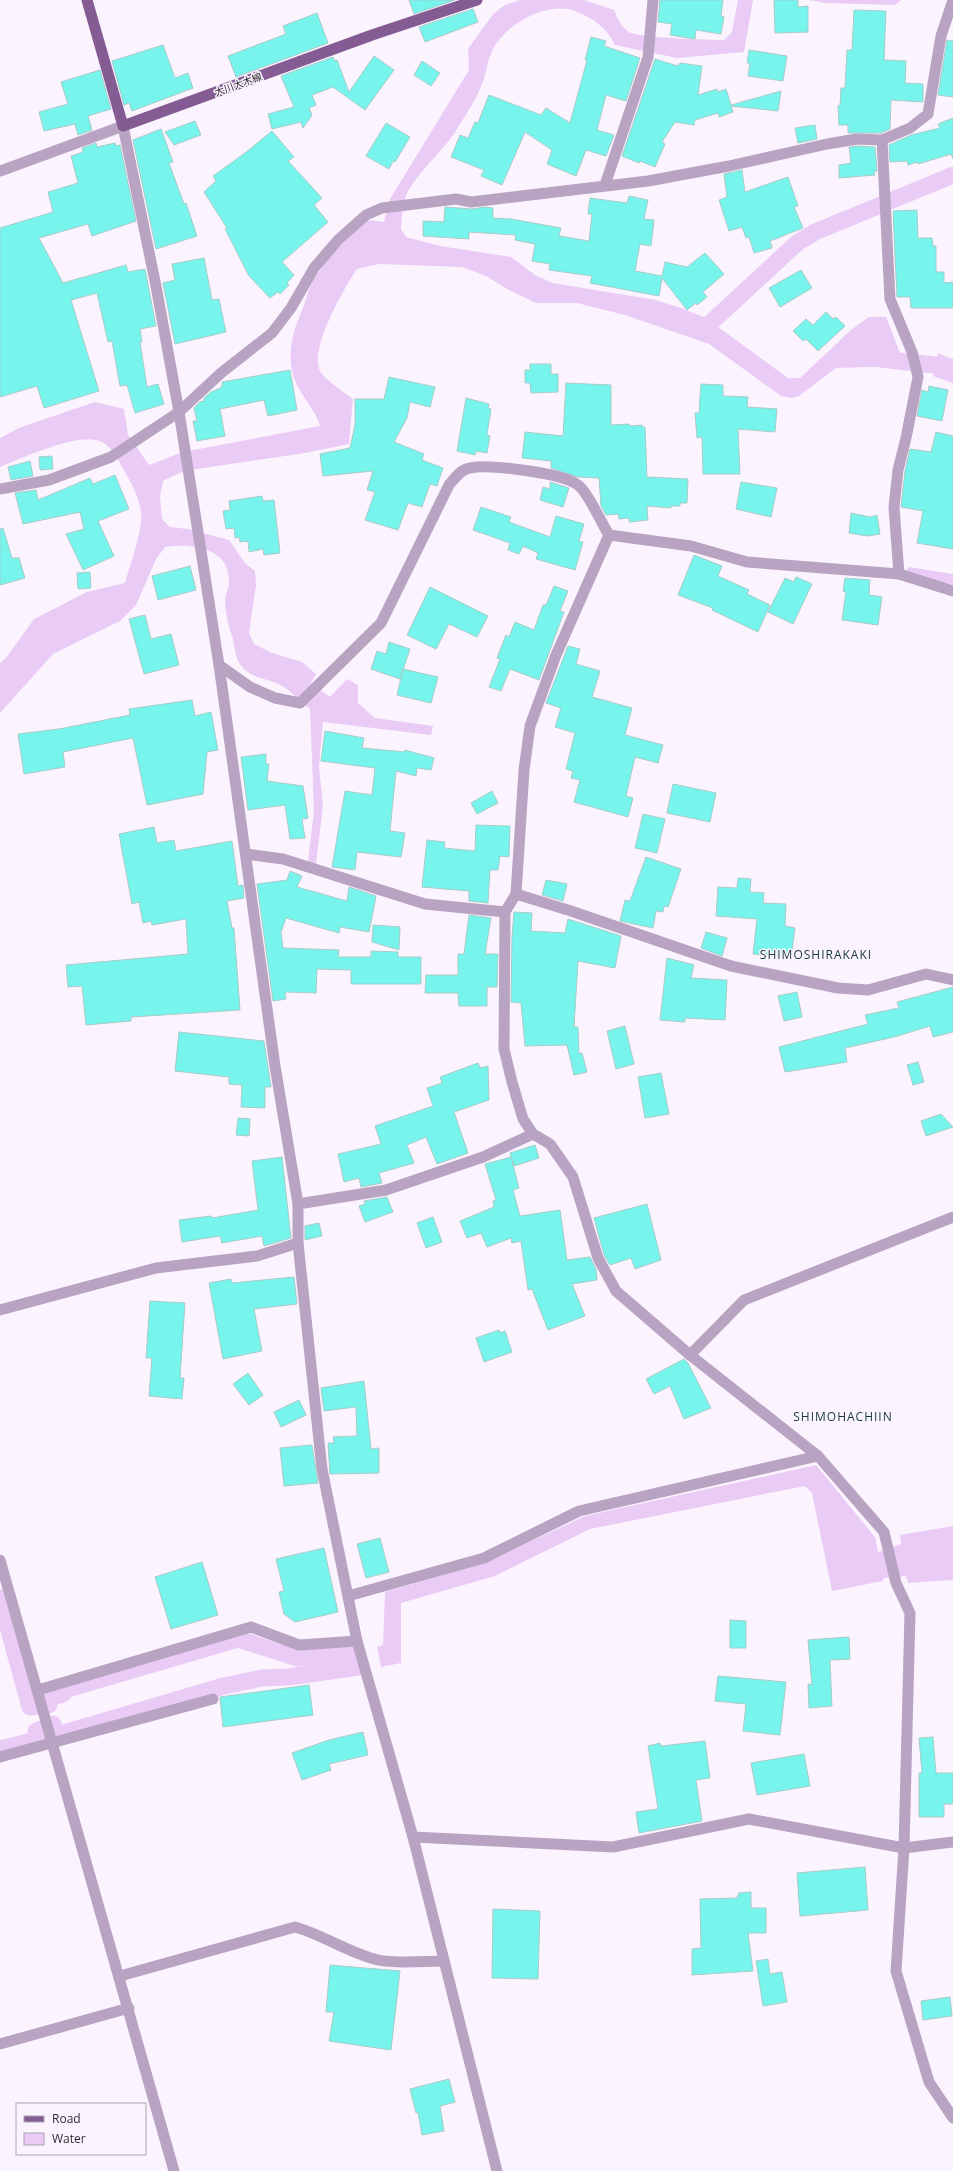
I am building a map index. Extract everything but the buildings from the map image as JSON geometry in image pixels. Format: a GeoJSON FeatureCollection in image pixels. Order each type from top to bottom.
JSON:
{"type":"FeatureCollection","features":[{"type":"Feature","properties":{"kind":"main road"},"geometry":{"type":"LineString","coordinates":[[87,0],[123,126]]}},
{"type":"Feature","properties":{"kind":"main road","name":"大川大木線"},"geometry":{"type":"LineString","coordinates":[[123,126],[364,38],[477,0]]}},
{"type":"Feature","properties":{"kind":"street"},"geometry":{"type":"LineString","coordinates":[[605,185],[648,57],[653,0]]}},
{"type":"Feature","properties":{"kind":"street"},"geometry":{"type":"LineString","coordinates":[[0,489],[49,480],[111,457],[136,442],[179,412],[221,373],[272,333],[291,308],[314,268],[338,240],[366,215],[382,208],[456,199],[471,202],[648,181],[722,168],[827,144],[857,139],[882,140],[910,128],[928,114],[942,36],[953,0]]}},
{"type":"Feature","properties":{"kind":"street"},"geometry":{"type":"LineString","coordinates":[[0,171],[123,126],[156,286],[179,412],[219,665],[275,1066],[298,1204],[298,1243],[322,1469],[358,1641],[413,1837],[497,2171]]}},
{"type":"Feature","properties":{"kind":"street"},"geometry":{"type":"LineString","coordinates":[[882,140],[890,299],[912,352],[918,377],[898,470],[894,506],[899,574]]}},
{"type":"Feature","properties":{"kind":"street"},"geometry":{"type":"LineString","coordinates":[[219,665],[250,687],[275,698],[300,703],[318,687],[381,623],[449,485],[457,475],[469,468],[491,467],[557,475],[579,485],[608,535]]}},
{"type":"Feature","properties":{"kind":"street"},"geometry":{"type":"LineString","coordinates":[[608,535],[691,546],[747,562],[899,574],[953,591]]}},
{"type":"Feature","properties":{"kind":"street"},"geometry":{"type":"LineString","coordinates":[[608,535],[556,655],[530,726],[524,770],[516,894],[505,912],[504,1049],[523,1119],[533,1134],[550,1144],[573,1177],[598,1258],[616,1291],[690,1355],[818,1456],[884,1532],[896,1583],[910,1613],[904,1848],[896,1971],[929,2082],[953,2118]]}},
{"type":"Feature","properties":{"kind":"street"},"geometry":{"type":"LineString","coordinates":[[246,854],[283,859],[425,904],[505,912]]}},
{"type":"Feature","properties":{"kind":"street"},"geometry":{"type":"LineString","coordinates":[[516,894],[571,911],[731,966],[838,988],[868,990],[926,974],[953,980]]}},
{"type":"Feature","properties":{"kind":"street"},"geometry":{"type":"LineString","coordinates":[[298,1204],[386,1190],[483,1157],[533,1134]]}},
{"type":"Feature","properties":{"kind":"street"},"geometry":{"type":"LineString","coordinates":[[690,1355],[744,1300],[953,1217]]}},
{"type":"Feature","properties":{"kind":"street"},"geometry":{"type":"LineString","coordinates":[[0,1310],[156,1268],[257,1256],[298,1243]]}},
{"type":"Feature","properties":{"kind":"street"},"geometry":{"type":"LineString","coordinates":[[348,1596],[484,1558],[579,1511],[818,1456]]}},
{"type":"Feature","properties":{"kind":"street"},"geometry":{"type":"LineString","coordinates":[[0,1560],[120,1976],[174,2171]]}},
{"type":"Feature","properties":{"kind":"street"},"geometry":{"type":"LineString","coordinates":[[39,1696],[251,1627],[300,1645],[358,1641]]}},
{"type":"Feature","properties":{"kind":"street"},"geometry":{"type":"LineString","coordinates":[[1,1757],[213,1700]]}},
{"type":"Feature","properties":{"kind":"street"},"geometry":{"type":"LineString","coordinates":[[413,1837],[613,1847],[749,1819],[904,1848],[953,1842]]}},
{"type":"Feature","properties":{"kind":"street"},"geometry":{"type":"LineString","coordinates":[[120,1976],[295,1927],[312,1932],[343,1948],[379,1960],[444,1961]]}},
{"type":"Feature","properties":{"kind":"street"},"geometry":{"type":"LineString","coordinates":[[0,2044],[129,2008]]}},
{"type":"Feature","properties":{"kind":"water"},"geometry":{"type":"Polygon","coordinates":[[[520,0],[584,0],[614,10],[624,28],[635,34],[675,38],[724,40],[732,32],[738,0],[753,0],[744,52],[677,58],[615,45],[612,39],[599,24],[575,11],[564,9],[552,9],[540,12],[517,23],[507,31],[493,49],[480,90],[457,129],[445,146],[410,188],[403,208],[401,229],[406,237],[440,246],[511,257],[535,275],[553,283],[656,300],[681,308],[706,318],[788,378],[800,378],[852,329],[869,317],[886,317],[905,366],[836,368],[799,396],[792,398],[781,396],[709,344],[625,315],[577,303],[536,303],[509,290],[486,276],[462,267],[379,264],[357,269],[344,290],[323,334],[319,348],[318,361],[322,374],[353,399],[349,444],[305,453],[184,471],[163,481],[160,496],[162,519],[170,527],[188,529],[229,540],[245,563],[255,571],[256,585],[249,633],[254,644],[272,653],[302,662],[316,674],[311,683],[330,697],[347,679],[358,685],[358,703],[375,718],[433,726],[431,735],[323,722],[319,766],[323,806],[316,864],[308,861],[314,811],[310,709],[284,687],[247,672],[238,662],[226,610],[225,598],[229,583],[228,571],[223,562],[208,550],[187,546],[165,547],[156,559],[136,605],[120,621],[53,654],[0,713],[0,663],[6,658],[34,619],[87,592],[125,583],[138,538],[141,512],[133,487],[117,457],[104,443],[86,439],[61,444],[0,467],[0,438],[21,427],[95,402],[124,409],[128,435],[149,465],[183,452],[320,426],[315,413],[300,391],[294,378],[291,360],[293,335],[311,284],[318,272],[331,256],[368,220],[384,222],[390,199],[469,70],[468,49],[494,13],[505,5],[520,0]]]}},
{"type":"Feature","properties":{"kind":"water"},"geometry":{"type":"Polygon","coordinates":[[[809,0],[901,0],[895,5],[825,3],[809,0]]]}},
{"type":"Feature","properties":{"kind":"water"},"geometry":{"type":"Polygon","coordinates":[[[938,353],[953,360],[953,383],[933,376],[938,353]]]}},
{"type":"Feature","properties":{"kind":"water"},"geometry":{"type":"Polygon","coordinates":[[[909,567],[953,574],[953,585],[905,572],[909,567]]]}},
{"type":"Feature","properties":{"kind":"water"},"geometry":{"type":"Polygon","coordinates":[[[816,1465],[875,1537],[878,1552],[901,1544],[900,1535],[953,1526],[953,1580],[908,1583],[906,1576],[884,1578],[883,1581],[832,1591],[812,1493],[805,1486],[590,1529],[495,1576],[401,1603],[401,1663],[381,1667],[377,1647],[383,1645],[385,1592],[485,1563],[585,1516],[816,1465]]]}},
{"type":"Feature","properties":{"kind":"waterway"},"geometry":{"type":"LineString","coordinates":[[704,329],[797,243],[815,232],[953,175]]}},
{"type":"Feature","properties":{"kind":"waterway"},"geometry":{"type":"LineString","coordinates":[[880,359],[953,367]]}},
{"type":"Feature","properties":{"kind":"waterway"},"geometry":{"type":"LineString","coordinates":[[0,1598],[30,1707],[49,1705],[47,1699],[63,1694],[64,1690],[238,1639],[297,1658],[356,1652],[359,1667],[288,1677],[262,1678],[224,1686],[57,1735],[53,1724],[36,1731],[40,1739],[0,1749]]}},
{"type":"Feature","properties":{"kind":"district","name":"SHIMOSHIRAKAKI"},"geometry":{"type":"Point","coordinates":[816,954]}},
{"type":"Feature","properties":{"kind":"district","name":"SHIMOHACHIIN"},"geometry":{"type":"Point","coordinates":[843,1416]}}]}
